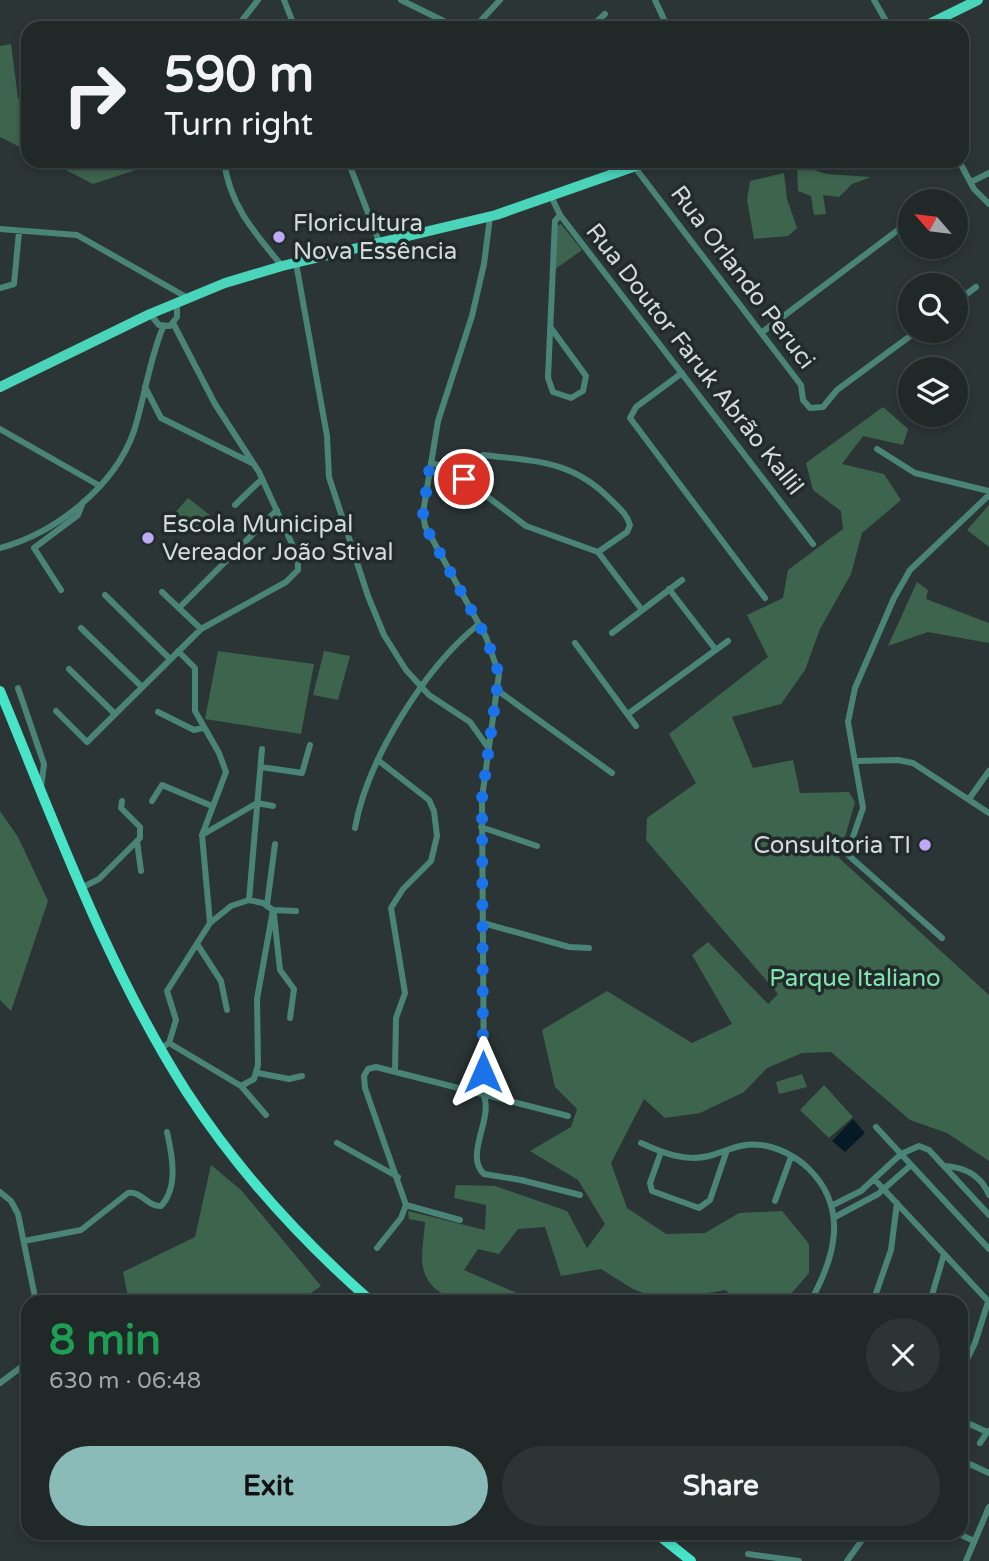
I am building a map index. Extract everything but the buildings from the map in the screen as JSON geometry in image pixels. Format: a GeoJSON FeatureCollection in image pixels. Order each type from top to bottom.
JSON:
{"type":"FeatureCollection","features":[{"type":"Feature","properties":{"kind":"highway"},"geometry":{"type":"LineString","coordinates":[[0,691],[116,961],[211,1127],[310,1243],[365,1295]]}},
{"type":"Feature","properties":{"kind":"highway"},"geometry":{"type":"LineString","coordinates":[[665,1540],[691,1561]]}},
{"type":"Feature","properties":{"kind":"main road"},"geometry":{"type":"LineString","coordinates":[[935,21],[978,0]]}},
{"type":"Feature","properties":{"kind":"main road"},"geometry":{"type":"LineString","coordinates":[[2,384],[182,300],[282,266],[490,217],[623,168]]}},
{"type":"Feature","properties":{"kind":"street"},"geometry":{"type":"LineString","coordinates":[[242,21],[258,0]]}},
{"type":"Feature","properties":{"kind":"street"},"geometry":{"type":"LineString","coordinates":[[284,0],[292,21]]}},
{"type":"Feature","properties":{"kind":"street"},"geometry":{"type":"LineString","coordinates":[[401,0],[444,21]]}},
{"type":"Feature","properties":{"kind":"street"},"geometry":{"type":"LineString","coordinates":[[480,21],[500,0]]}},
{"type":"Feature","properties":{"kind":"street"},"geometry":{"type":"LineString","coordinates":[[655,0],[665,21]]}},
{"type":"Feature","properties":{"kind":"street"},"geometry":{"type":"LineString","coordinates":[[874,0],[886,21]]}},
{"type":"Feature","properties":{"kind":"street"},"geometry":{"type":"LineString","coordinates":[[598,21],[605,14]]}},
{"type":"Feature","properties":{"kind":"street"},"geometry":{"type":"LineString","coordinates":[[225,168],[231,195],[240,214],[282,266]]}},
{"type":"Feature","properties":{"kind":"street"},"geometry":{"type":"LineString","coordinates":[[351,168],[380,244]]}},
{"type":"Feature","properties":{"kind":"street","name":"Rua Orlando Peruci"},"geometry":{"type":"LineString","coordinates":[[636,168],[801,385],[805,404],[814,409],[823,407],[837,390],[901,343]]}},
{"type":"Feature","properties":{"kind":"street"},"geometry":{"type":"LineString","coordinates":[[963,168],[989,204]]}},
{"type":"Feature","properties":{"kind":"street"},"geometry":{"type":"LineString","coordinates":[[971,182],[989,173]]}},
{"type":"Feature","properties":{"kind":"street","name":"Rua Doutor Faruk Abrão Kallil"},"geometry":{"type":"LineString","coordinates":[[551,196],[560,215],[813,544]]}},
{"type":"Feature","properties":{"kind":"street"},"geometry":{"type":"LineString","coordinates":[[551,328],[584,371],[587,381],[583,391],[575,397],[565,398],[553,393],[548,378],[556,219],[560,215]]}},
{"type":"Feature","properties":{"kind":"street"},"geometry":{"type":"LineString","coordinates":[[490,217],[479,289],[458,366],[439,415],[423,513],[425,526],[497,661],[497,690],[488,748],[481,827],[486,1111],[477,1157],[480,1171],[490,1176],[521,1180],[580,1195]]}},
{"type":"Feature","properties":{"kind":"street"},"geometry":{"type":"LineString","coordinates":[[0,229],[77,235],[182,300],[173,323],[163,327]]}},
{"type":"Feature","properties":{"kind":"street"},"geometry":{"type":"LineString","coordinates":[[761,333],[898,230]]}},
{"type":"Feature","properties":{"kind":"street"},"geometry":{"type":"LineString","coordinates":[[0,288],[14,284],[19,232]]}},
{"type":"Feature","properties":{"kind":"street"},"geometry":{"type":"LineString","coordinates":[[296,263],[327,436],[332,489],[361,578],[388,643],[422,688],[470,722],[488,748]]}},
{"type":"Feature","properties":{"kind":"street"},"geometry":{"type":"LineString","coordinates":[[968,293],[976,287]]}},
{"type":"Feature","properties":{"kind":"street"},"geometry":{"type":"LineString","coordinates":[[150,314],[163,327]]}},
{"type":"Feature","properties":{"kind":"street"},"geometry":{"type":"LineString","coordinates":[[56,710],[87,742],[201,629],[224,613],[286,582],[298,570],[298,557],[262,479],[215,404],[173,323]]}},
{"type":"Feature","properties":{"kind":"street"},"geometry":{"type":"LineString","coordinates":[[0,548],[31,536],[83,502],[100,486],[129,443],[163,327]]}},
{"type":"Feature","properties":{"kind":"street"},"geometry":{"type":"LineString","coordinates":[[682,373],[631,414],[632,422],[765,598]]}},
{"type":"Feature","properties":{"kind":"street"},"geometry":{"type":"LineString","coordinates":[[144,386],[161,418],[254,464]]}},
{"type":"Feature","properties":{"kind":"street"},"geometry":{"type":"LineString","coordinates":[[0,429],[100,486]]}},
{"type":"Feature","properties":{"kind":"street"},"geometry":{"type":"LineString","coordinates":[[877,449],[915,473],[989,493]]}},
{"type":"Feature","properties":{"kind":"street"},"geometry":{"type":"LineString","coordinates":[[483,455],[561,465],[594,484],[626,515],[630,525],[627,532],[598,552]]}},
{"type":"Feature","properties":{"kind":"street"},"geometry":{"type":"LineString","coordinates":[[431,464],[464,482],[526,526],[598,552],[642,610]]}},
{"type":"Feature","properties":{"kind":"street"},"geometry":{"type":"LineString","coordinates":[[235,505],[262,479]]}},
{"type":"Feature","properties":{"kind":"street"},"geometry":{"type":"LineString","coordinates":[[942,938],[847,854],[863,808],[848,722],[849,705],[894,598],[919,561],[989,493]]}},
{"type":"Feature","properties":{"kind":"street"},"geometry":{"type":"LineString","coordinates":[[61,590],[34,548],[78,514],[83,502]]}},
{"type":"Feature","properties":{"kind":"street"},"geometry":{"type":"LineString","coordinates":[[179,608],[277,510]]}},
{"type":"Feature","properties":{"kind":"street"},"geometry":{"type":"LineString","coordinates":[[612,633],[682,580]]}},
{"type":"Feature","properties":{"kind":"street"},"geometry":{"type":"LineString","coordinates":[[669,590],[716,650]]}},
{"type":"Feature","properties":{"kind":"street"},"geometry":{"type":"LineString","coordinates":[[162,592],[201,629]]}},
{"type":"Feature","properties":{"kind":"street"},"geometry":{"type":"LineString","coordinates":[[105,595],[170,659]]}},
{"type":"Feature","properties":{"kind":"street"},"geometry":{"type":"LineString","coordinates":[[355,828],[359,807],[379,761],[422,688],[446,652],[479,624]]}},
{"type":"Feature","properties":{"kind":"street"},"geometry":{"type":"LineString","coordinates":[[81,628],[142,687]]}},
{"type":"Feature","properties":{"kind":"street"},"geometry":{"type":"LineString","coordinates":[[628,714],[728,641]]}},
{"type":"Feature","properties":{"kind":"street"},"geometry":{"type":"LineString","coordinates":[[575,643],[636,726]]}},
{"type":"Feature","properties":{"kind":"street"},"geometry":{"type":"LineString","coordinates":[[178,651],[195,668],[195,711],[219,752],[226,772],[202,835],[210,923]]}},
{"type":"Feature","properties":{"kind":"street"},"geometry":{"type":"LineString","coordinates":[[69,669],[115,714]]}},
{"type":"Feature","properties":{"kind":"street"},"geometry":{"type":"LineString","coordinates":[[18,688],[44,764],[41,789]]}},
{"type":"Feature","properties":{"kind":"street"},"geometry":{"type":"LineString","coordinates":[[497,690],[612,773]]}},
{"type":"Feature","properties":{"kind":"street"},"geometry":{"type":"LineString","coordinates":[[158,712],[194,730],[203,728]]}},
{"type":"Feature","properties":{"kind":"street"},"geometry":{"type":"LineString","coordinates":[[261,767],[302,773],[310,745]]}},
{"type":"Feature","properties":{"kind":"street"},"geometry":{"type":"LineString","coordinates":[[249,900],[262,749]]}},
{"type":"Feature","properties":{"kind":"street"},"geometry":{"type":"LineString","coordinates":[[856,761],[898,760],[914,763],[989,813]]}},
{"type":"Feature","properties":{"kind":"street"},"geometry":{"type":"LineString","coordinates":[[379,761],[429,800],[437,836],[431,861],[403,889],[391,908],[405,993],[396,1018],[395,1072]]}},
{"type":"Feature","properties":{"kind":"street"},"geometry":{"type":"LineString","coordinates":[[969,799],[989,771]]}},
{"type":"Feature","properties":{"kind":"street"},"geometry":{"type":"LineString","coordinates":[[152,801],[162,785],[212,806]]}},
{"type":"Feature","properties":{"kind":"street"},"geometry":{"type":"LineString","coordinates":[[83,887],[99,879],[137,841],[141,832],[138,824],[121,808],[122,800]]}},
{"type":"Feature","properties":{"kind":"street"},"geometry":{"type":"LineString","coordinates":[[202,835],[257,803],[273,806]]}},
{"type":"Feature","properties":{"kind":"street"},"geometry":{"type":"LineString","coordinates":[[481,827],[537,846]]}},
{"type":"Feature","properties":{"kind":"street"},"geometry":{"type":"LineString","coordinates":[[137,841],[141,871]]}},
{"type":"Feature","properties":{"kind":"street"},"geometry":{"type":"LineString","coordinates":[[241,1086],[248,1084],[258,1073],[257,999],[270,907],[275,844]]}},
{"type":"Feature","properties":{"kind":"street"},"geometry":{"type":"LineString","coordinates":[[266,1115],[241,1086],[165,1046],[176,1020],[167,991],[210,923],[231,906],[249,900],[296,911]]}},
{"type":"Feature","properties":{"kind":"street"},"geometry":{"type":"LineString","coordinates":[[270,907],[280,970],[294,989],[290,1018]]}},
{"type":"Feature","properties":{"kind":"street"},"geometry":{"type":"LineString","coordinates":[[483,923],[569,947],[589,948]]}},
{"type":"Feature","properties":{"kind":"street"},"geometry":{"type":"LineString","coordinates":[[197,944],[221,981],[227,1010]]}},
{"type":"Feature","properties":{"kind":"street"},"geometry":{"type":"LineString","coordinates":[[377,1248],[401,1218],[406,1205],[363,1082],[366,1071],[371,1067],[568,1116]]}},
{"type":"Feature","properties":{"kind":"street"},"geometry":{"type":"LineString","coordinates":[[258,1073],[289,1079],[302,1076]]}},
{"type":"Feature","properties":{"kind":"street"},"geometry":{"type":"LineString","coordinates":[[876,1127],[989,1249]]}},
{"type":"Feature","properties":{"kind":"street"},"geometry":{"type":"LineString","coordinates":[[24,1241],[81,1230],[128,1193],[137,1193],[154,1206],[161,1206],[166,1200],[173,1164],[167,1132]]}},
{"type":"Feature","properties":{"kind":"street"},"geometry":{"type":"LineString","coordinates":[[337,1143],[398,1177]]}},
{"type":"Feature","properties":{"kind":"street"},"geometry":{"type":"LineString","coordinates":[[641,1143],[661,1152],[696,1158],[742,1145],[762,1145],[791,1157],[814,1174],[833,1205],[835,1217],[830,1260],[813,1295]]}},
{"type":"Feature","properties":{"kind":"street"},"geometry":{"type":"LineString","coordinates":[[833,1205],[855,1195],[875,1180],[901,1154],[914,1148],[925,1147],[989,1215]]}},
{"type":"Feature","properties":{"kind":"street"},"geometry":{"type":"LineString","coordinates":[[661,1152],[650,1183],[652,1191],[699,1208],[710,1200],[727,1150]]}},
{"type":"Feature","properties":{"kind":"street"},"geometry":{"type":"LineString","coordinates":[[775,1201],[791,1157]]}},
{"type":"Feature","properties":{"kind":"street"},"geometry":{"type":"LineString","coordinates":[[835,1217],[884,1189],[911,1165]]}},
{"type":"Feature","properties":{"kind":"street"},"geometry":{"type":"LineString","coordinates":[[944,1166],[968,1171],[982,1182],[989,1195]]}},
{"type":"Feature","properties":{"kind":"street"},"geometry":{"type":"LineString","coordinates":[[875,1180],[989,1302],[968,1358]]}},
{"type":"Feature","properties":{"kind":"street"},"geometry":{"type":"LineString","coordinates":[[0,1192],[15,1207],[35,1295]]}},
{"type":"Feature","properties":{"kind":"street"},"geometry":{"type":"LineString","coordinates":[[875,1295],[891,1250],[897,1203]]}},
{"type":"Feature","properties":{"kind":"street"},"geometry":{"type":"LineString","coordinates":[[406,1205],[460,1220]]}},
{"type":"Feature","properties":{"kind":"street"},"geometry":{"type":"LineString","coordinates":[[932,1295],[944,1254]]}},
{"type":"Feature","properties":{"kind":"street"},"geometry":{"type":"LineString","coordinates":[[0,1383],[21,1367]]}},
{"type":"Feature","properties":{"kind":"street"},"geometry":{"type":"LineString","coordinates":[[968,1423],[988,1431],[980,1443]]}},
{"type":"Feature","properties":{"kind":"street"},"geometry":{"type":"LineString","coordinates":[[968,1463],[989,1473]]}},
{"type":"Feature","properties":{"kind":"street"},"geometry":{"type":"LineString","coordinates":[[965,1561],[989,1507]]}},
{"type":"Feature","properties":{"kind":"street"},"geometry":{"type":"LineString","coordinates":[[968,1538],[974,1541]]}},
{"type":"Feature","properties":{"kind":"street"},"geometry":{"type":"LineString","coordinates":[[848,1561],[862,1540]]}},
{"type":"Feature","properties":{"kind":"street"},"geometry":{"type":"LineString","coordinates":[[748,1554],[799,1561]]}},
{"type":"Feature","properties":{"kind":"green space"},"geometry":{"type":"Polygon","coordinates":[[[11,44],[18,98],[21,100],[21,148],[0,137],[0,46],[11,44]]]}},
{"type":"Feature","properties":{"kind":"green space"},"geometry":{"type":"Polygon","coordinates":[[[62,168],[136,170],[93,184],[62,168]]]}},
{"type":"Feature","properties":{"kind":"green space"},"geometry":{"type":"Polygon","coordinates":[[[797,168],[827,174],[871,177],[852,184],[839,197],[823,195],[826,214],[814,215],[811,196],[798,191],[797,168]]]}},
{"type":"Feature","properties":{"kind":"green space"},"geometry":{"type":"Polygon","coordinates":[[[784,173],[787,199],[797,228],[788,236],[754,239],[747,200],[750,181],[784,173]]]}},
{"type":"Feature","properties":{"kind":"green space"},"geometry":{"type":"Polygon","coordinates":[[[561,224],[582,250],[554,270],[557,226],[561,224]]]}},
{"type":"Feature","properties":{"kind":"green space","name":"Parque Italiano"},"geometry":{"type":"Polygon","coordinates":[[[883,407],[898,420],[898,427],[908,429],[903,445],[863,436],[842,464],[884,474],[901,500],[862,533],[851,574],[820,629],[805,670],[781,704],[732,717],[753,768],[793,760],[800,793],[849,792],[855,802],[839,858],[989,995],[989,1161],[947,1133],[910,1120],[831,1052],[802,1053],[767,1068],[744,1092],[700,1113],[665,1118],[644,1099],[611,1163],[627,1208],[666,1234],[705,1233],[739,1213],[782,1211],[809,1244],[809,1273],[790,1295],[731,1295],[725,1290],[697,1295],[648,1295],[633,1289],[601,1269],[561,1276],[545,1227],[518,1229],[499,1254],[478,1249],[464,1270],[521,1295],[446,1295],[436,1289],[426,1277],[422,1260],[425,1222],[409,1219],[408,1211],[485,1230],[486,1205],[454,1198],[456,1185],[495,1186],[567,1211],[587,1248],[605,1224],[578,1180],[530,1151],[571,1127],[577,1109],[555,1087],[542,1030],[607,991],[692,1043],[732,1024],[692,955],[708,942],[768,1004],[778,994],[646,840],[647,818],[696,783],[669,734],[768,657],[747,615],[783,598],[788,570],[843,529],[841,511],[813,490],[806,463],[883,407]]]}},
{"type":"Feature","properties":{"kind":"green space"},"geometry":{"type":"Polygon","coordinates":[[[188,498],[211,516],[196,533],[173,515],[188,498]]]}},
{"type":"Feature","properties":{"kind":"green space"},"geometry":{"type":"Polygon","coordinates":[[[989,505],[989,547],[967,530],[989,505]]]}},
{"type":"Feature","properties":{"kind":"green space"},"geometry":{"type":"Polygon","coordinates":[[[917,582],[928,590],[926,599],[989,623],[989,643],[928,632],[888,646],[917,582]]]}},
{"type":"Feature","properties":{"kind":"green space"},"geometry":{"type":"Polygon","coordinates":[[[218,651],[314,664],[301,734],[205,719],[218,651]]]}},
{"type":"Feature","properties":{"kind":"green space"},"geometry":{"type":"Polygon","coordinates":[[[324,651],[350,656],[338,700],[313,695],[324,651]]]}},
{"type":"Feature","properties":{"kind":"green space"},"geometry":{"type":"Polygon","coordinates":[[[0,811],[18,837],[48,901],[11,1011],[0,1000],[0,811]]]}},
{"type":"Feature","properties":{"kind":"green space"},"geometry":{"type":"Polygon","coordinates":[[[802,1074],[807,1087],[779,1094],[776,1082],[802,1074]]]}},
{"type":"Feature","properties":{"kind":"green space"},"geometry":{"type":"Polygon","coordinates":[[[824,1085],[853,1117],[829,1138],[800,1110],[824,1085]]]}},
{"type":"Feature","properties":{"kind":"green space"},"geometry":{"type":"Polygon","coordinates":[[[211,1165],[241,1190],[321,1286],[308,1295],[128,1295],[123,1272],[195,1237],[211,1165]]]}},
{"type":"Feature","properties":{"kind":"water"},"geometry":{"type":"Polygon","coordinates":[[[853,1119],[865,1133],[845,1152],[832,1141],[853,1119]]]}},
{"type":"Feature","properties":{"kind":"place","name":"Floricultura Nova Essência"},"geometry":{"type":"Point","coordinates":[279,237]}},
{"type":"Feature","properties":{"kind":"place","name":"Escola Municipal Vereador João Stival"},"geometry":{"type":"Point","coordinates":[148,538]}},
{"type":"Feature","properties":{"kind":"place","name":"Consultoria TI"},"geometry":{"type":"Point","coordinates":[925,845]}},
{"type":"Feature","properties":{"kind":"route"},"geometry":{"type":"LineString","coordinates":[[464,479],[464,482],[430,466],[423,519],[486,637],[499,669],[483,787],[483,1072]]}}]}
